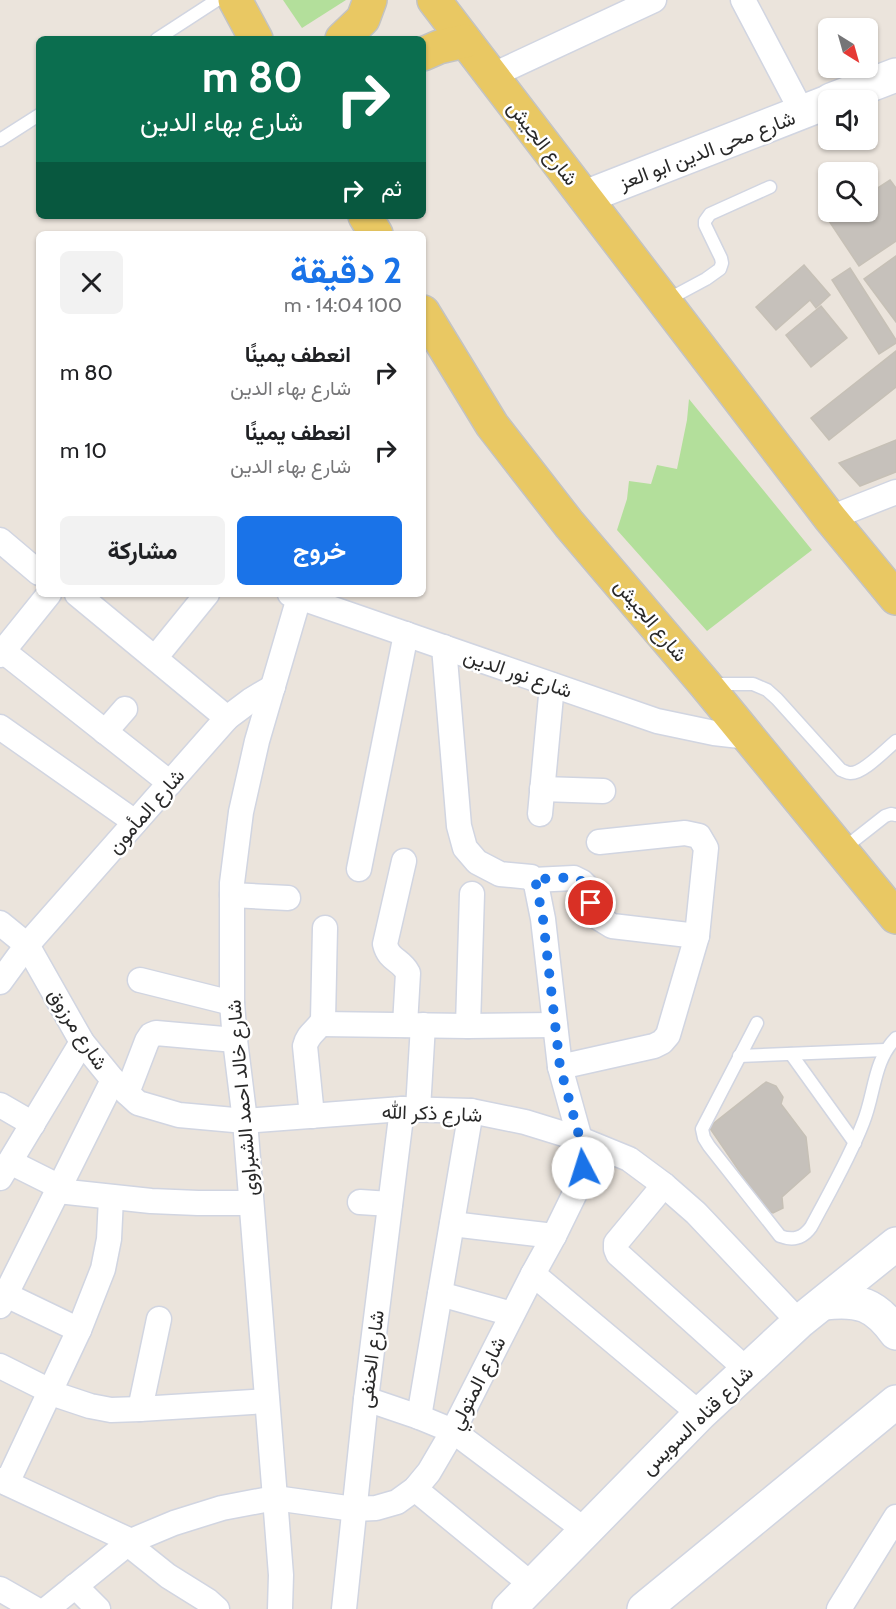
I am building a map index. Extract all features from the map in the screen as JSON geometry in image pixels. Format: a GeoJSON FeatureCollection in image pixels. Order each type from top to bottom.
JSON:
{"type":"FeatureCollection","features":[{"type":"Feature","properties":{"kind":"main road"},"geometry":{"type":"LineString","coordinates":[[235,0],[254,36]]}},
{"type":"Feature","properties":{"kind":"main road"},"geometry":{"type":"LineString","coordinates":[[345,36],[363,19],[370,0]]}},
{"type":"Feature","properties":{"kind":"main road","name":"شارع الجيش"},"geometry":{"type":"LineString","coordinates":[[434,0],[831,518],[896,598]]}},
{"type":"Feature","properties":{"kind":"main road"},"geometry":{"type":"LineString","coordinates":[[426,53],[465,41]]}},
{"type":"Feature","properties":{"kind":"main road","name":"شارع محى الدين ابو العز"},"geometry":{"type":"LineString","coordinates":[[858,90],[896,75]]}},
{"type":"Feature","properties":{"kind":"main road","name":"شارع محى الدين ابو العز"},"geometry":{"type":"LineString","coordinates":[[585,197],[818,106]]}},
{"type":"Feature","properties":{"kind":"main road","name":"شارع الجيش"},"geometry":{"type":"LineString","coordinates":[[426,324],[492,425],[569,524],[705,684],[896,917]]}},
{"type":"Feature","properties":{"kind":"main road","name":"شارع قناه السويس"},"geometry":{"type":"LineString","coordinates":[[509,1609],[700,1414],[812,1313],[896,1244]]}},
{"type":"Feature","properties":{"kind":"main road"},"geometry":{"type":"LineString","coordinates":[[812,1313],[846,1300],[868,1306],[886,1319],[896,1333]]}},
{"type":"Feature","properties":{"kind":"main road"},"geometry":{"type":"LineString","coordinates":[[644,1609],[896,1402]]}},
{"type":"Feature","properties":{"kind":"street"},"geometry":{"type":"LineString","coordinates":[[491,76],[654,0]]}},
{"type":"Feature","properties":{"kind":"street"},"geometry":{"type":"LineString","coordinates":[[743,0],[818,102]]}},
{"type":"Feature","properties":{"kind":"street"},"geometry":{"type":"LineString","coordinates":[[831,518],[896,492]]}},
{"type":"Feature","properties":{"kind":"street"},"geometry":{"type":"LineString","coordinates":[[0,540],[36,570]]}},
{"type":"Feature","properties":{"kind":"street"},"geometry":{"type":"LineString","coordinates":[[47,597],[1,653],[170,783]]}},
{"type":"Feature","properties":{"kind":"street"},"geometry":{"type":"LineString","coordinates":[[81,597],[228,718]]}},
{"type":"Feature","properties":{"kind":"street"},"geometry":{"type":"LineString","coordinates":[[155,658],[205,597]]}},
{"type":"Feature","properties":{"kind":"street","name":"شارع خالد احمد الشبراوى"},"geometry":{"type":"LineString","coordinates":[[280,1609],[281,1575],[275,1498],[245,1121],[232,1003],[232,883],[241,812],[257,741],[296,597]]}},
{"type":"Feature","properties":{"kind":"street","name":"شارع نور الدين"},"geometry":{"type":"LineString","coordinates":[[302,597],[657,721],[714,734],[749,737]]}},
{"type":"Feature","properties":{"kind":"street"},"geometry":{"type":"LineString","coordinates":[[359,869],[406,634]]}},
{"type":"Feature","properties":{"kind":"street"},"geometry":{"type":"LineString","coordinates":[[444,647],[459,826],[465,848],[477,862],[500,874],[531,877],[533,880],[574,878],[588,888],[594,910],[604,922],[612,926],[697,936]]}},
{"type":"Feature","properties":{"kind":"street"},"geometry":{"type":"LineString","coordinates":[[540,814],[552,685]]}},
{"type":"Feature","properties":{"kind":"street","name":"شارع المأمون"},"geometry":{"type":"LineString","coordinates":[[0,982],[27,945],[228,718],[273,687]]}},
{"type":"Feature","properties":{"kind":"street"},"geometry":{"type":"LineString","coordinates":[[105,732],[125,709]]}},
{"type":"Feature","properties":{"kind":"street"},"geometry":{"type":"LineString","coordinates":[[0,727],[135,822]]}},
{"type":"Feature","properties":{"kind":"street"},"geometry":{"type":"LineString","coordinates":[[542,789],[603,791]]}},
{"type":"Feature","properties":{"kind":"street"},"geometry":{"type":"LineString","coordinates":[[560,1067],[654,1046],[662,1042],[668,1035],[697,936],[706,848],[699,836],[685,833],[599,842]]}},
{"type":"Feature","properties":{"kind":"street","name":"شارع الحنفى"},"geometry":{"type":"LineString","coordinates":[[344,1609],[366,1399],[390,1204],[410,1109],[414,1025],[408,973],[389,956],[385,944],[404,861]]}},
{"type":"Feature","properties":{"kind":"street","name":"شارع المتولي"},"geometry":{"type":"LineString","coordinates":[[47,1609],[130,1542],[174,1523],[222,1508],[275,1498],[354,1509],[376,1508],[397,1502],[415,1489],[429,1472],[453,1431],[554,1236],[578,1187],[583,1168],[580,1139],[560,1067],[543,919],[536,884],[533,880]]}},
{"type":"Feature","properties":{"kind":"street"},"geometry":{"type":"LineString","coordinates":[[468,1026],[472,894]]}},
{"type":"Feature","properties":{"kind":"street"},"geometry":{"type":"LineString","coordinates":[[232,895],[288,898]]}},
{"type":"Feature","properties":{"kind":"street","name":"شارع مرزوق"},"geometry":{"type":"LineString","coordinates":[[0,923],[27,945],[82,1042],[120,1087],[138,1103],[179,1114],[245,1121]]}},
{"type":"Feature","properties":{"kind":"street"},"geometry":{"type":"LineString","coordinates":[[312,1116],[304,1046],[307,1038],[323,1020],[325,928]]}},
{"type":"Feature","properties":{"kind":"street"},"geometry":{"type":"LineString","coordinates":[[140,980],[232,1003]]}},
{"type":"Feature","properties":{"kind":"street"},"geometry":{"type":"LineString","coordinates":[[321,1024],[468,1026],[555,1024]]}},
{"type":"Feature","properties":{"kind":"street"},"geometry":{"type":"LineString","coordinates":[[79,1330],[2,1298],[59,1189],[152,1035],[156,1033],[235,1040]]}},
{"type":"Feature","properties":{"kind":"street"},"geometry":{"type":"LineString","coordinates":[[82,1042],[5,1170],[59,1189],[111,1198],[151,1202],[251,1203]]}},
{"type":"Feature","properties":{"kind":"street"},"geometry":{"type":"LineString","coordinates":[[0,1105],[33,1124]]}},
{"type":"Feature","properties":{"kind":"street","name":"شارع ذكر الله"},"geometry":{"type":"LineString","coordinates":[[245,1121],[410,1109],[471,1111],[525,1122],[580,1139],[629,1159],[664,1185],[812,1313]]}},
{"type":"Feature","properties":{"kind":"street"},"geometry":{"type":"LineString","coordinates":[[419,1417],[471,1111]]}},
{"type":"Feature","properties":{"kind":"street"},"geometry":{"type":"LineString","coordinates":[[664,1185],[616,1243],[618,1254],[747,1370]]}},
{"type":"Feature","properties":{"kind":"street"},"geometry":{"type":"LineString","coordinates":[[111,1198],[109,1239],[103,1269],[79,1330],[3,1481],[130,1542],[168,1576],[207,1600],[217,1609]]}},
{"type":"Feature","properties":{"kind":"street"},"geometry":{"type":"LineString","coordinates":[[360,1202],[390,1204]]}},
{"type":"Feature","properties":{"kind":"street"},"geometry":{"type":"LineString","coordinates":[[452,1224],[554,1236]]}},
{"type":"Feature","properties":{"kind":"street"},"geometry":{"type":"LineString","coordinates":[[533,1274],[700,1414]]}},
{"type":"Feature","properties":{"kind":"street"},"geometry":{"type":"LineString","coordinates":[[440,1294],[512,1314]]}},
{"type":"Feature","properties":{"kind":"street"},"geometry":{"type":"LineString","coordinates":[[140,1409],[159,1319]]}},
{"type":"Feature","properties":{"kind":"street"},"geometry":{"type":"LineString","coordinates":[[0,1366],[60,1396],[111,1410],[267,1401]]}},
{"type":"Feature","properties":{"kind":"street"},"geometry":{"type":"LineString","coordinates":[[366,1399],[453,1431],[586,1531]]}},
{"type":"Feature","properties":{"kind":"street"},"geometry":{"type":"LineString","coordinates":[[415,1489],[532,1585]]}},
{"type":"Feature","properties":{"kind":"street"},"geometry":{"type":"LineString","coordinates":[[839,1609],[896,1517]]}},
{"type":"Feature","properties":{"kind":"street"},"geometry":{"type":"LineString","coordinates":[[75,1586],[98,1609]]}},
{"type":"Feature","properties":{"kind":"street"},"geometry":{"type":"LineString","coordinates":[[0,1589],[35,1609]]}},
{"type":"Feature","properties":{"kind":"lane"},"geometry":{"type":"LineString","coordinates":[[162,36],[217,0]]}},
{"type":"Feature","properties":{"kind":"lane"},"geometry":{"type":"LineString","coordinates":[[0,140],[36,117]]}},
{"type":"Feature","properties":{"kind":"lane"},"geometry":{"type":"LineString","coordinates":[[664,301],[720,269],[721,258],[705,225],[710,214],[770,187]]}},
{"type":"Feature","properties":{"kind":"lane"},"geometry":{"type":"LineString","coordinates":[[705,684],[753,684],[767,690],[841,770],[849,773],[858,772],[896,741]]}},
{"type":"Feature","properties":{"kind":"lane"},"geometry":{"type":"LineString","coordinates":[[841,850],[885,816],[896,815]]}},
{"type":"Feature","properties":{"kind":"lane"},"geometry":{"type":"LineString","coordinates":[[757,1023],[702,1129],[704,1138],[780,1236],[788,1239],[806,1234],[811,1227],[855,1143],[864,1121],[879,1063],[885,1050],[896,1038]]}},
{"type":"Feature","properties":{"kind":"lane"},"geometry":{"type":"LineString","coordinates":[[739,1056],[885,1050]]}},
{"type":"Feature","properties":{"kind":"lane"},"geometry":{"type":"LineString","coordinates":[[791,1054],[855,1143]]}},
{"type":"Feature","properties":{"kind":"green space"},"geometry":{"type":"Polygon","coordinates":[[[283,0],[346,0],[302,28],[283,0]]]}},
{"type":"Feature","properties":{"kind":"green space"},"geometry":{"type":"Polygon","coordinates":[[[689,399],[812,550],[707,631],[617,530],[627,499],[629,481],[651,484],[657,465],[677,469],[689,399]]]}},
{"type":"Feature","properties":{"kind":"building"},"geometry":{"type":"Polygon","coordinates":[[[890,180],[896,188],[896,241],[859,266],[830,222],[878,222],[878,188],[890,180]]]}},
{"type":"Feature","properties":{"kind":"building"},"geometry":{"type":"Polygon","coordinates":[[[896,256],[896,322],[864,279],[896,256]]]}},
{"type":"Feature","properties":{"kind":"building"},"geometry":{"type":"Polygon","coordinates":[[[804,265],[830,295],[816,308],[810,300],[776,330],[756,307],[804,265]]]}},
{"type":"Feature","properties":{"kind":"building"},"geometry":{"type":"Polygon","coordinates":[[[850,268],[896,340],[896,343],[879,354],[832,280],[850,268]]]}},
{"type":"Feature","properties":{"kind":"building"},"geometry":{"type":"Polygon","coordinates":[[[821,306],[847,338],[811,367],[786,335],[821,306]]]}},
{"type":"Feature","properties":{"kind":"building"},"geometry":{"type":"Polygon","coordinates":[[[896,351],[896,387],[829,440],[811,418],[896,351]]]}},
{"type":"Feature","properties":{"kind":"building"},"geometry":{"type":"Polygon","coordinates":[[[896,440],[896,472],[860,486],[839,463],[896,440]]]}},
{"type":"Feature","properties":{"kind":"building"},"geometry":{"type":"Polygon","coordinates":[[[766,1082],[776,1086],[783,1097],[781,1104],[806,1137],[810,1172],[782,1197],[783,1208],[773,1213],[766,1210],[709,1127],[766,1082]]]}},
{"type":"Feature","properties":{"kind":"route"},"geometry":{"type":"LineString","coordinates":[[583,1168],[580,1139],[560,1067],[543,919],[536,884],[533,880],[574,878],[588,888],[591,903]]}}]}
